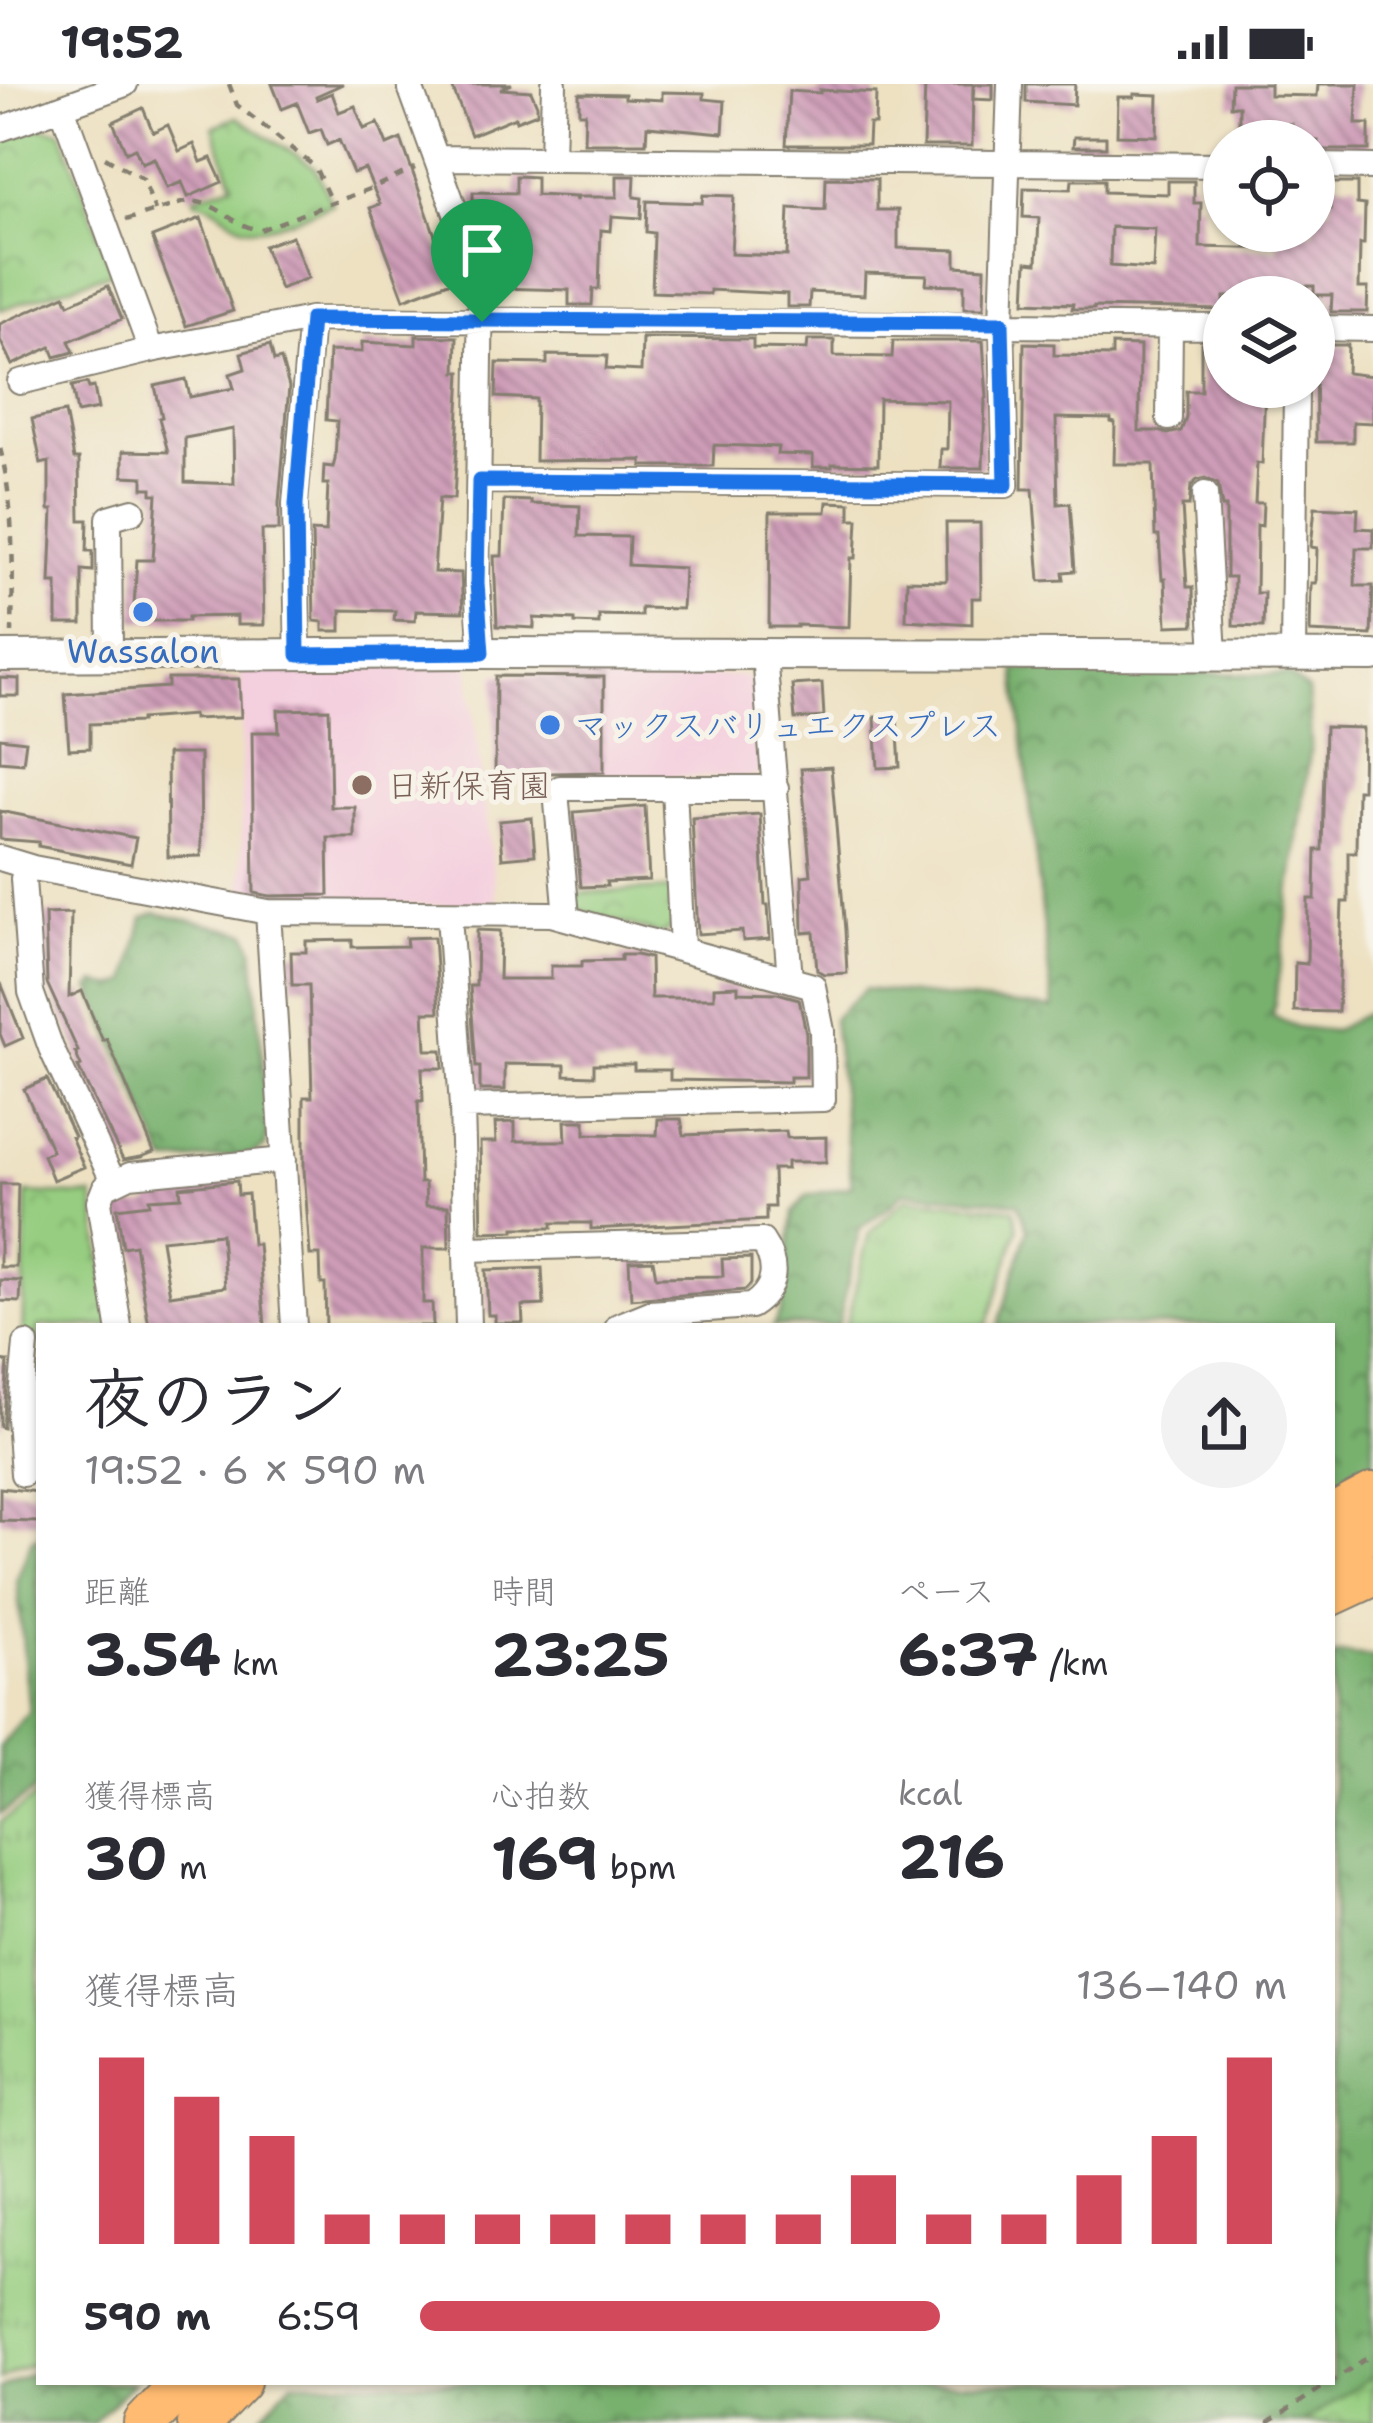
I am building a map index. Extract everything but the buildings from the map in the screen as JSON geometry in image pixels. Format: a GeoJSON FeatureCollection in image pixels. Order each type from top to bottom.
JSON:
{"type":"FeatureCollection","features":[{"type":"Feature","properties":{"kind":"highway"},"geometry":{"type":"LineString","coordinates":[[1335,1514],[1373,1494]]}},
{"type":"Feature","properties":{"kind":"highway"},"geometry":{"type":"LineString","coordinates":[[1335,1548],[1373,1530]]}},
{"type":"Feature","properties":{"kind":"highway"},"geometry":{"type":"LineString","coordinates":[[1335,1593],[1373,1575]]}},
{"type":"Feature","properties":{"kind":"highway"},"geometry":{"type":"LineString","coordinates":[[1335,1621],[1373,1605]]}},
{"type":"Feature","properties":{"kind":"highway"},"geometry":{"type":"LineString","coordinates":[[145,2423],[181,2385]]}},
{"type":"Feature","properties":{"kind":"highway"},"geometry":{"type":"LineString","coordinates":[[199,2423],[236,2385]]}},
{"type":"Feature","properties":{"kind":"street"},"geometry":{"type":"LineString","coordinates":[[0,129],[125,84]]}},
{"type":"Feature","properties":{"kind":"street"},"geometry":{"type":"LineString","coordinates":[[409,84],[481,282],[477,583],[482,653]]}},
{"type":"Feature","properties":{"kind":"street"},"geometry":{"type":"LineString","coordinates":[[552,159],[554,84]]}},
{"type":"Feature","properties":{"kind":"street"},"geometry":{"type":"LineString","coordinates":[[479,481],[1006,485],[1002,323],[1010,84]]}},
{"type":"Feature","properties":{"kind":"street"},"geometry":{"type":"LineString","coordinates":[[62,107],[151,350]]}},
{"type":"Feature","properties":{"kind":"street"},"geometry":{"type":"LineString","coordinates":[[436,158],[1203,165]]}},
{"type":"Feature","properties":{"kind":"street"},"geometry":{"type":"LineString","coordinates":[[1335,166],[1373,167]]}},
{"type":"Feature","properties":{"kind":"street"},"geometry":{"type":"LineString","coordinates":[[298,655],[296,504],[311,319]]}},
{"type":"Feature","properties":{"kind":"street"},"geometry":{"type":"LineString","coordinates":[[20,382],[311,319],[1203,327]]}},
{"type":"Feature","properties":{"kind":"street"},"geometry":{"type":"LineString","coordinates":[[1169,418],[1170,326]]}},
{"type":"Feature","properties":{"kind":"street"},"geometry":{"type":"LineString","coordinates":[[1335,328],[1373,329]]}},
{"type":"Feature","properties":{"kind":"street"},"geometry":{"type":"LineString","coordinates":[[1293,656],[1296,408]]}},
{"type":"Feature","properties":{"kind":"street"},"geometry":{"type":"LineString","coordinates":[[1205,494],[1214,655]]}},
{"type":"Feature","properties":{"kind":"street"},"geometry":{"type":"LineString","coordinates":[[110,655],[109,518],[133,511]]}},
{"type":"Feature","properties":{"kind":"street"},"geometry":{"type":"LineString","coordinates":[[764,654],[790,979]]}},
{"type":"Feature","properties":{"kind":"street"},"geometry":{"type":"LineString","coordinates":[[6,656],[1373,656]]}},
{"type":"Feature","properties":{"kind":"street"},"geometry":{"type":"LineString","coordinates":[[567,917],[556,791],[560,788],[776,788]]}},
{"type":"Feature","properties":{"kind":"street"},"geometry":{"type":"LineString","coordinates":[[674,789],[682,948]]}},
{"type":"Feature","properties":{"kind":"street"},"geometry":{"type":"LineString","coordinates":[[0,858],[268,912],[551,914],[813,986],[822,1031],[823,1099],[462,1107]]}},
{"type":"Feature","properties":{"kind":"street"},"geometry":{"type":"LineString","coordinates":[[26,866],[31,992],[51,1048],[113,1181]]}},
{"type":"Feature","properties":{"kind":"street"},"geometry":{"type":"LineString","coordinates":[[268,912],[294,1323]]}},
{"type":"Feature","properties":{"kind":"street"},"geometry":{"type":"LineString","coordinates":[[449,915],[462,1107],[468,1323]]}},
{"type":"Feature","properties":{"kind":"street"},"geometry":{"type":"LineString","coordinates":[[119,1323],[99,1202],[105,1187],[130,1175],[284,1160]]}},
{"type":"Feature","properties":{"kind":"street"},"geometry":{"type":"LineString","coordinates":[[467,1249],[762,1241],[770,1253],[772,1285],[751,1306],[650,1313],[625,1323]]}},
{"type":"Feature","properties":{"kind":"street"},"geometry":{"type":"LineString","coordinates":[[22,1344],[22,1474]]}},
{"type":"Feature","properties":{"kind":"path"},"geometry":{"type":"LineString","coordinates":[[230,84],[237,105],[314,166],[332,204]]}},
{"type":"Feature","properties":{"kind":"path"},"geometry":{"type":"LineString","coordinates":[[90,97],[93,127],[105,157],[143,179],[155,211]]}},
{"type":"Feature","properties":{"kind":"path"},"geometry":{"type":"LineString","coordinates":[[104,227],[188,201],[208,202],[242,227],[260,230],[436,158]]}},
{"type":"Feature","properties":{"kind":"path"},"geometry":{"type":"LineString","coordinates":[[0,448],[8,480],[13,586],[6,656]]}},
{"type":"Feature","properties":{"kind":"path"},"geometry":{"type":"LineString","coordinates":[[1335,2379],[1373,2354]]}},
{"type":"Feature","properties":{"kind":"path"},"geometry":{"type":"LineString","coordinates":[[1268,2423],[1326,2385]]}},
{"type":"Feature","properties":{"kind":"shaded area","name":"日新保育園"},"geometry":{"type":"Polygon","coordinates":[[[468,665],[497,906],[242,903],[241,667],[468,665]]]}},
{"type":"Feature","properties":{"kind":"shaded area"},"geometry":{"type":"Polygon","coordinates":[[[494,674],[744,676],[758,690],[766,765],[754,777],[494,776],[494,674]]]}},
{"type":"Feature","properties":{"kind":"green space"},"geometry":{"type":"Polygon","coordinates":[[[237,117],[315,167],[332,204],[285,223],[248,228],[195,201],[194,197],[233,184],[213,127],[237,117]]]}},
{"type":"Feature","properties":{"kind":"green space"},"geometry":{"type":"Polygon","coordinates":[[[36,127],[61,131],[113,272],[0,310],[0,140],[36,127]]]}},
{"type":"Feature","properties":{"kind":"green space"},"geometry":{"type":"Polygon","coordinates":[[[1015,669],[1289,675],[1308,691],[1311,745],[1273,1016],[1297,1027],[1333,1031],[1373,1010],[1373,1476],[1335,1493],[1335,1323],[999,1323],[1028,1229],[1018,1203],[904,1192],[860,1228],[839,1323],[775,1323],[781,1311],[793,1213],[806,1196],[852,1186],[833,1019],[865,989],[1053,1009],[1015,669]]]}},
{"type":"Feature","properties":{"kind":"green space"},"geometry":{"type":"Polygon","coordinates":[[[673,889],[675,925],[661,935],[583,911],[574,893],[673,889]]]}},
{"type":"Feature","properties":{"kind":"green space"},"geometry":{"type":"Polygon","coordinates":[[[155,913],[247,933],[253,948],[268,1127],[265,1147],[254,1154],[167,1163],[90,988],[96,983],[115,987],[128,982],[143,918],[155,913]]]}},
{"type":"Feature","properties":{"kind":"green space"},"geometry":{"type":"Polygon","coordinates":[[[27,1193],[93,1196],[112,1323],[36,1323],[36,1340],[22,1340],[27,1193]]]}},
{"type":"Feature","properties":{"kind":"green space"},"geometry":{"type":"Polygon","coordinates":[[[907,1198],[1014,1209],[1018,1229],[988,1323],[847,1323],[869,1233],[907,1198]]]}},
{"type":"Feature","properties":{"kind":"green space"},"geometry":{"type":"Polygon","coordinates":[[[36,1538],[36,1790],[0,1814],[0,1747],[29,1711],[17,1580],[36,1538]]]}},
{"type":"Feature","properties":{"kind":"green space"},"geometry":{"type":"Polygon","coordinates":[[[1335,1656],[1373,1657],[1373,2423],[253,2423],[290,2385],[1335,2385],[1335,1656]]]}},
{"type":"Feature","properties":{"kind":"green space"},"geometry":{"type":"Polygon","coordinates":[[[36,1797],[36,2362],[0,2380],[0,1822],[36,1797]]]}},
{"type":"Feature","properties":{"kind":"green space"},"geometry":{"type":"Polygon","coordinates":[[[36,2371],[36,2385],[131,2385],[93,2423],[0,2423],[0,2389],[36,2371]]]}},
{"type":"Feature","properties":{"kind":"green space"},"geometry":{"type":"Polygon","coordinates":[[[1373,2376],[1373,2423],[1302,2423],[1373,2376]]]}},
{"type":"Feature","properties":{"kind":"place","name":"Wassalon"},"geometry":{"type":"Point","coordinates":[143,612]}},
{"type":"Feature","properties":{"kind":"place","name":"マックスバリュエクスプレス"},"geometry":{"type":"Point","coordinates":[550,725]}},
{"type":"Feature","properties":{"kind":"place","name":"日新保育園"},"geometry":{"type":"Point","coordinates":[362,785]}},
{"type":"Feature","properties":{"kind":"route"},"geometry":{"type":"LineString","coordinates":[[311,319],[482,322],[1002,323],[1006,485],[479,481],[477,583],[482,653],[298,655],[296,504],[311,319]]}}]}
